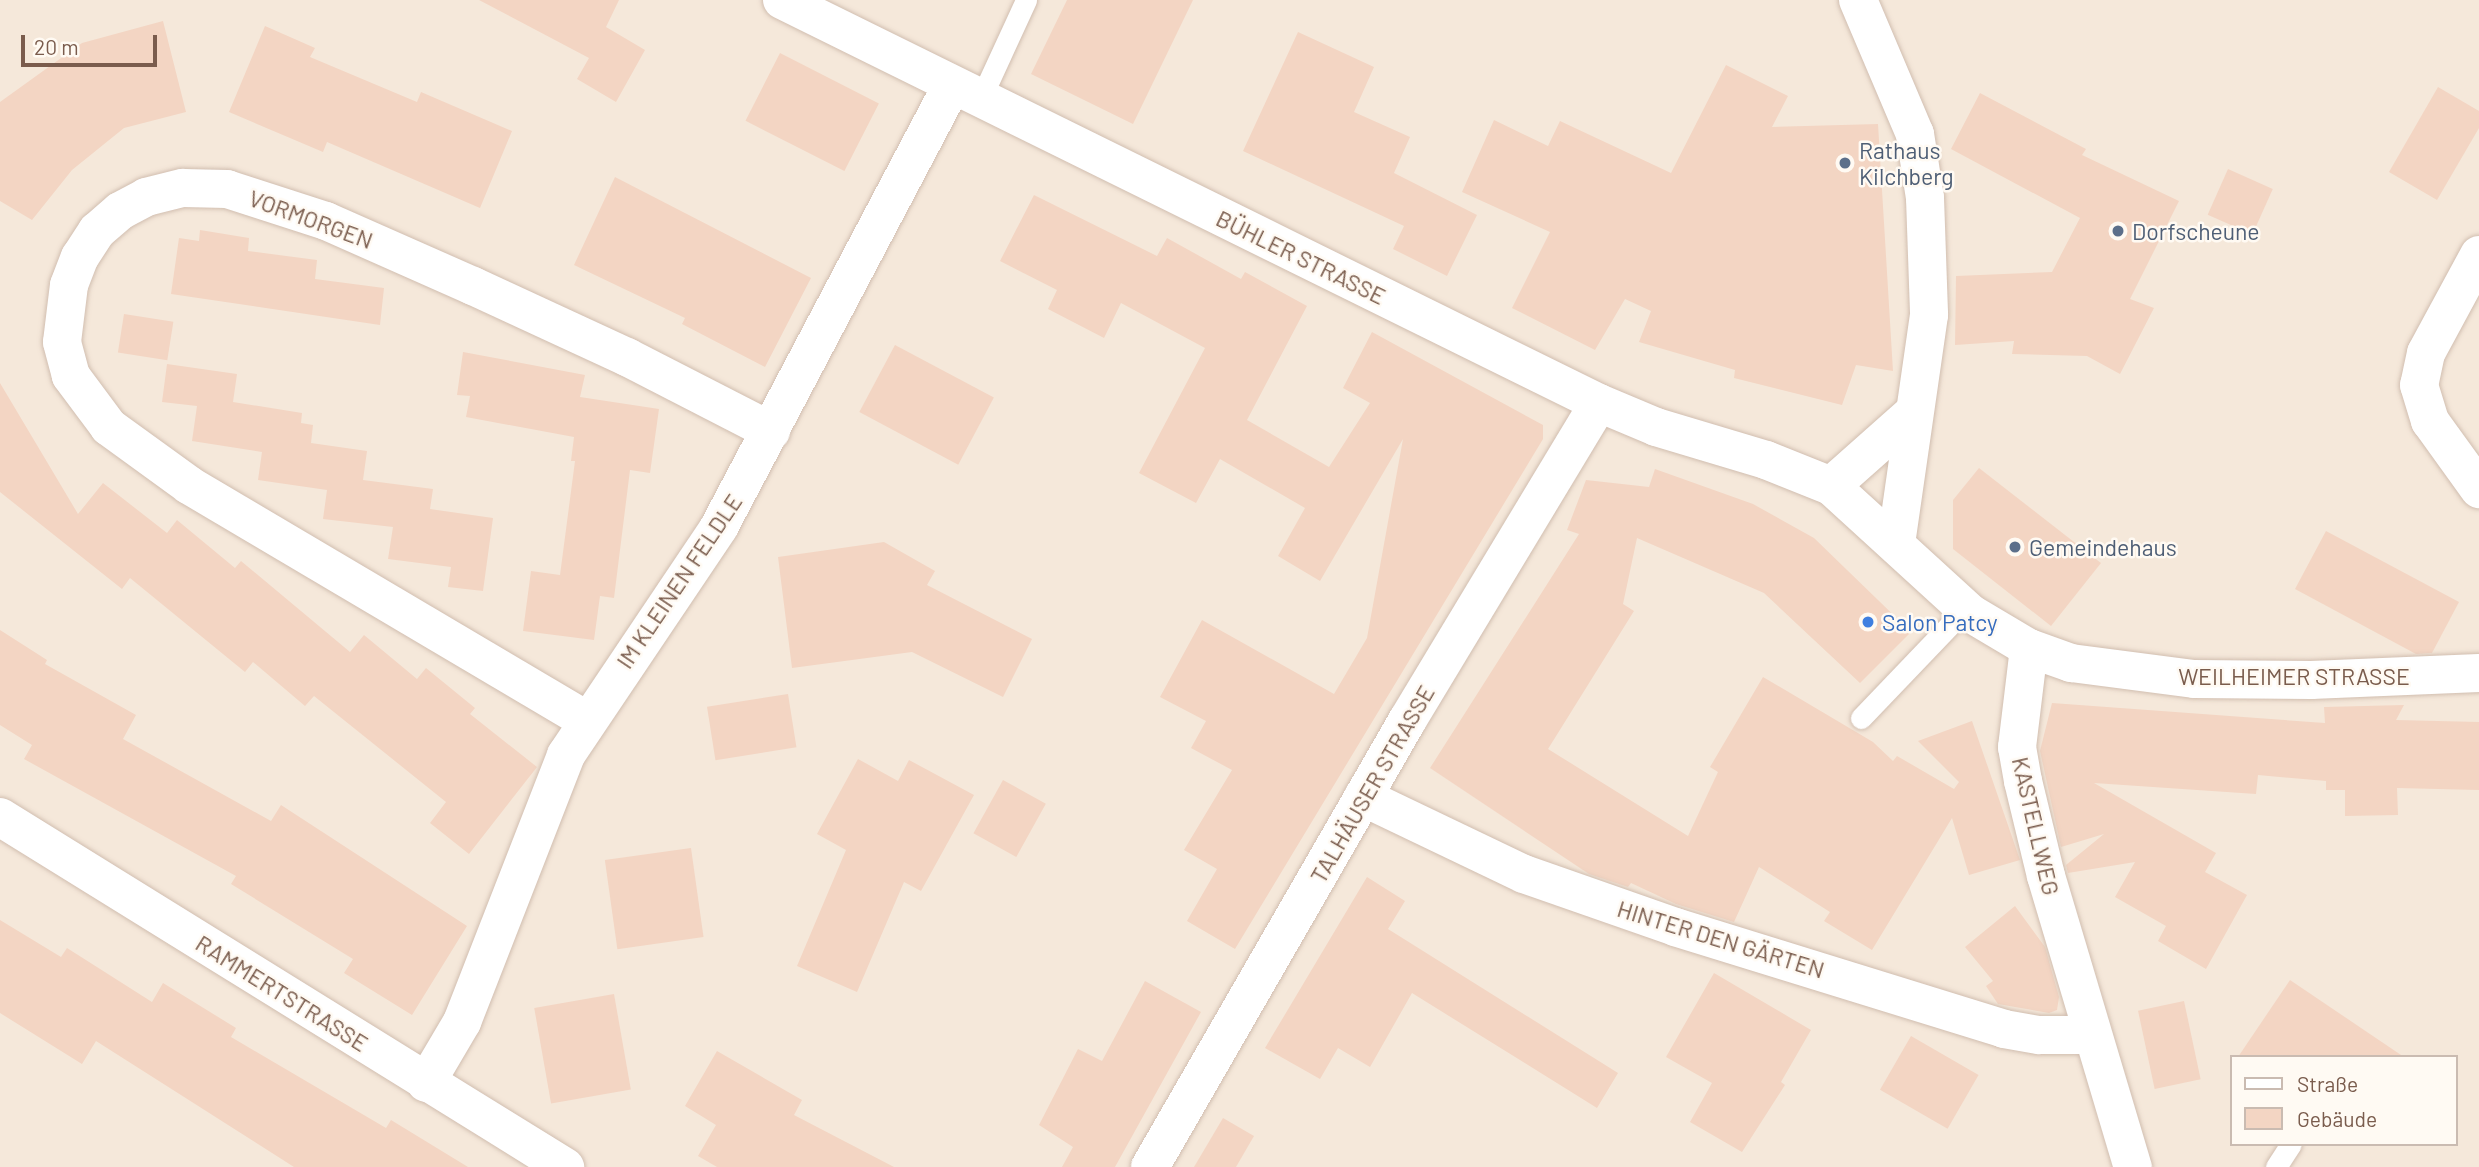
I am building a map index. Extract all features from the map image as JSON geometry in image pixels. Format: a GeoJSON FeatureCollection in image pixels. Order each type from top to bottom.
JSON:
{"type":"FeatureCollection","features":[{"type":"Feature","properties":{"kind":"street","name":"BÜHLER STRASSE"},"geometry":{"type":"LineString","coordinates":[[782,0],[1599,403],[1656,427],[1766,460],[1831,486]]}},
{"type":"Feature","properties":{"kind":"street"},"geometry":{"type":"LineString","coordinates":[[1858,0],[1915,134],[1925,198],[1928,314],[1911,415],[1896,544]]}},
{"type":"Feature","properties":{"kind":"street","name":"IM KLEINEN FELDLE"},"geometry":{"type":"LineString","coordinates":[[426,1083],[462,1023],[548,796],[586,720],[719,527],[771,431],[966,93]]}},
{"type":"Feature","properties":{"kind":"street","name":"VORMORGEN"},"geometry":{"type":"LineString","coordinates":[[586,720],[189,485],[109,427],[71,376],[62,342],[69,285],[80,257],[97,231],[120,211],[146,197],[183,188],[227,189],[326,221],[473,286],[626,356],[771,431]]}},
{"type":"Feature","properties":{"kind":"street"},"geometry":{"type":"LineString","coordinates":[[2479,255],[2426,353],[2419,385],[2430,421],[2479,489]]}},
{"type":"Feature","properties":{"kind":"street","name":"TALHÄUSER STRASSE"},"geometry":{"type":"LineString","coordinates":[[1150,1167],[1363,797],[1599,403]]}},
{"type":"Feature","properties":{"kind":"street"},"geometry":{"type":"LineString","coordinates":[[1911,415],[1831,486],[1965,609],[2029,648]]}},
{"type":"Feature","properties":{"kind":"street","name":"WEILHEIMER STRASSE"},"geometry":{"type":"LineString","coordinates":[[2029,648],[2071,663],[2194,679],[2311,680],[2479,673]]}},
{"type":"Feature","properties":{"kind":"street","name":"KASTELLWEG"},"geometry":{"type":"LineString","coordinates":[[2029,648],[2017,747],[2046,876],[2133,1167]]}},
{"type":"Feature","properties":{"kind":"street","name":"HINTER DEN GÄRTEN"},"geometry":{"type":"LineString","coordinates":[[1363,797],[1524,874],[1675,927],[2004,1028],[2039,1035],[2092,1035]]}},
{"type":"Feature","properties":{"kind":"street","name":"RAMMERTSTRASSE"},"geometry":{"type":"LineString","coordinates":[[0,817],[565,1167]]}},
{"type":"Feature","properties":{"kind":"lane"},"geometry":{"type":"LineString","coordinates":[[966,93],[1027,0]]}},
{"type":"Feature","properties":{"kind":"lane"},"geometry":{"type":"LineString","coordinates":[[1861,718],[1965,609]]}},
{"type":"Feature","properties":{"kind":"lane"},"geometry":{"type":"LineString","coordinates":[[2276,1167],[2290,1146]]}},
{"type":"Feature","properties":{"kind":"shaded area"},"geometry":{"type":"Polygon","coordinates":[[[0,0],[2479,0],[2479,1167],[0,1167],[0,0]]]}},
{"type":"Feature","properties":{"kind":"building"},"geometry":{"type":"Polygon","coordinates":[[[479,0],[619,0],[606,27],[645,50],[616,102],[577,79],[589,58],[479,0]]]}},
{"type":"Feature","properties":{"kind":"building"},"geometry":{"type":"Polygon","coordinates":[[[1067,0],[1193,0],[1133,124],[1031,74],[1067,0]]]}},
{"type":"Feature","properties":{"kind":"building"},"geometry":{"type":"Polygon","coordinates":[[[163,21],[186,112],[124,128],[72,170],[32,220],[0,201],[0,102],[82,43],[163,21]]]}},
{"type":"Feature","properties":{"kind":"building"},"geometry":{"type":"Polygon","coordinates":[[[265,26],[315,48],[310,57],[417,102],[421,92],[512,131],[480,208],[327,142],[323,152],[229,112],[265,26]]]}},
{"type":"Feature","properties":{"kind":"building"},"geometry":{"type":"Polygon","coordinates":[[[1298,32],[1374,67],[1354,112],[1410,137],[1394,173],[1477,215],[1447,276],[1393,249],[1404,226],[1243,151],[1298,32]]]}},
{"type":"Feature","properties":{"kind":"building"},"geometry":{"type":"Polygon","coordinates":[[[780,53],[879,103],[844,171],[745,121],[780,53]]]}},
{"type":"Feature","properties":{"kind":"building"},"geometry":{"type":"Polygon","coordinates":[[[1726,65],[1788,96],[1772,127],[1878,124],[1893,371],[1856,365],[1842,405],[1734,378],[1735,370],[1639,342],[1651,311],[1625,299],[1595,350],[1512,308],[1550,232],[1462,192],[1494,120],[1548,146],[1560,121],[1671,173],[1726,65]]]}},
{"type":"Feature","properties":{"kind":"building"},"geometry":{"type":"Polygon","coordinates":[[[2438,87],[2479,111],[2479,128],[2437,200],[2389,172],[2438,87]]]}},
{"type":"Feature","properties":{"kind":"building"},"geometry":{"type":"Polygon","coordinates":[[[1980,93],[2086,149],[2082,155],[2179,201],[2130,299],[2154,308],[2120,374],[2087,356],[2012,354],[2014,341],[1955,345],[1956,276],[2052,272],[2080,218],[1951,149],[1980,93]]]}},
{"type":"Feature","properties":{"kind":"building"},"geometry":{"type":"Polygon","coordinates":[[[2228,169],[2273,189],[2252,235],[2208,215],[2228,169]]]}},
{"type":"Feature","properties":{"kind":"building"},"geometry":{"type":"Polygon","coordinates":[[[615,177],[811,278],[765,367],[682,324],[685,318],[574,265],[615,177]]]}},
{"type":"Feature","properties":{"kind":"building"},"geometry":{"type":"Polygon","coordinates":[[[1034,195],[1157,256],[1167,238],[1241,279],[1245,272],[1307,306],[1247,420],[1329,467],[1370,403],[1343,388],[1372,332],[1543,425],[1543,439],[1235,949],[1187,921],[1217,869],[1184,850],[1232,770],[1191,748],[1206,721],[1160,697],[1202,620],[1334,694],[1367,638],[1403,439],[1320,581],[1278,556],[1305,508],[1220,459],[1196,503],[1139,473],[1205,348],[1121,303],[1104,338],[1048,309],[1057,290],[1000,261],[1034,195]]]}},
{"type":"Feature","properties":{"kind":"building"},"geometry":{"type":"Polygon","coordinates":[[[200,230],[249,238],[248,251],[317,260],[315,279],[384,288],[380,325],[171,294],[179,238],[199,241],[200,230]]]}},
{"type":"Feature","properties":{"kind":"building"},"geometry":{"type":"Polygon","coordinates":[[[124,314],[173,322],[167,360],[118,353],[124,314]]]}},
{"type":"Feature","properties":{"kind":"building"},"geometry":{"type":"Polygon","coordinates":[[[895,345],[994,398],[958,465],[859,412],[895,345]]]}},
{"type":"Feature","properties":{"kind":"building"},"geometry":{"type":"Polygon","coordinates":[[[463,352],[585,375],[580,397],[659,409],[650,473],[630,470],[614,598],[600,596],[594,640],[523,631],[531,571],[560,575],[575,461],[571,461],[574,437],[466,417],[470,396],[457,395],[463,352]]]}},
{"type":"Feature","properties":{"kind":"building"},"geometry":{"type":"Polygon","coordinates":[[[167,364],[237,374],[233,402],[302,413],[301,423],[313,425],[311,443],[367,451],[363,480],[433,489],[430,509],[493,518],[483,591],[448,587],[451,567],[388,559],[393,527],[323,519],[327,490],[258,480],[262,452],[192,441],[197,406],[162,402],[167,364]]]}},
{"type":"Feature","properties":{"kind":"building"},"geometry":{"type":"Polygon","coordinates":[[[0,383],[78,514],[103,483],[167,533],[177,520],[235,568],[241,561],[350,652],[364,635],[417,679],[426,668],[475,708],[470,714],[537,767],[469,854],[430,823],[446,802],[314,696],[305,706],[253,662],[245,672],[130,578],[122,589],[0,492],[0,383]]]}},
{"type":"Feature","properties":{"kind":"building","name":"Gemeindehaus"},"geometry":{"type":"Polygon","coordinates":[[[1979,468],[2101,563],[2051,626],[1953,549],[1953,500],[1979,468]]]}},
{"type":"Feature","properties":{"kind":"building"},"geometry":{"type":"Polygon","coordinates":[[[1655,469],[1753,504],[1814,538],[1911,632],[1860,683],[1764,593],[1637,538],[1623,604],[1634,611],[1548,749],[1688,836],[1718,772],[1710,767],[1763,677],[1873,742],[1893,761],[1897,756],[1954,789],[1959,782],[1918,741],[1972,721],[2020,860],[1969,875],[1952,818],[1872,950],[1824,921],[1830,912],[1759,867],[1734,922],[1676,904],[1631,883],[1628,887],[1589,874],[1430,768],[1579,534],[1567,530],[1586,480],[1649,487],[1655,469]]]}},
{"type":"Feature","properties":{"kind":"building"},"geometry":{"type":"Polygon","coordinates":[[[2326,531],[2459,602],[2432,653],[2416,654],[2295,589],[2326,531]]]}},
{"type":"Feature","properties":{"kind":"building"},"geometry":{"type":"Polygon","coordinates":[[[884,542],[935,571],[927,585],[1032,639],[1003,697],[912,652],[792,668],[778,557],[884,542]]]}},
{"type":"Feature","properties":{"kind":"building"},"geometry":{"type":"Polygon","coordinates":[[[0,630],[47,660],[45,664],[136,715],[123,739],[271,821],[281,805],[467,926],[412,1015],[344,973],[353,959],[231,884],[236,876],[24,759],[32,745],[0,725],[0,630]]]}},
{"type":"Feature","properties":{"kind":"building"},"geometry":{"type":"Polygon","coordinates":[[[788,694],[796,747],[715,760],[707,707],[788,694]]]}},
{"type":"Feature","properties":{"kind":"building"},"geometry":{"type":"Polygon","coordinates":[[[2052,703],[2325,723],[2324,707],[2404,705],[2396,720],[2479,722],[2479,790],[2397,788],[2398,815],[2345,816],[2345,790],[2326,790],[2326,781],[2258,775],[2256,794],[2094,783],[2216,853],[2205,872],[2247,895],[2206,969],[2158,941],[2166,926],[2115,897],[2135,862],[2068,873],[2066,865],[2104,834],[2061,847],[2040,751],[2052,703]]]}},
{"type":"Feature","properties":{"kind":"building"},"geometry":{"type":"Polygon","coordinates":[[[858,759],[898,781],[909,760],[974,795],[921,891],[904,882],[857,992],[797,966],[846,850],[817,834],[858,759]]]}},
{"type":"Feature","properties":{"kind":"building"},"geometry":{"type":"Polygon","coordinates":[[[1003,780],[1046,804],[1016,857],[973,833],[1003,780]]]}},
{"type":"Feature","properties":{"kind":"building"},"geometry":{"type":"Polygon","coordinates":[[[691,848],[704,937],[617,949],[605,860],[691,848]]]}},
{"type":"Feature","properties":{"kind":"building"},"geometry":{"type":"Polygon","coordinates":[[[1367,877],[1405,901],[1388,929],[1618,1073],[1597,1108],[1412,993],[1370,1067],[1338,1048],[1320,1079],[1265,1048],[1367,877]]]}},
{"type":"Feature","properties":{"kind":"building"},"geometry":{"type":"Polygon","coordinates":[[[2015,906],[2045,947],[2059,997],[2057,1010],[2049,1013],[1998,1004],[1986,986],[1993,981],[1965,947],[2015,906]]]}},
{"type":"Feature","properties":{"kind":"building"},"geometry":{"type":"Polygon","coordinates":[[[0,920],[61,957],[67,948],[152,1002],[163,983],[236,1028],[231,1037],[386,1128],[391,1120],[468,1167],[294,1167],[96,1041],[82,1064],[0,1013],[0,920]]]}},
{"type":"Feature","properties":{"kind":"building"},"geometry":{"type":"Polygon","coordinates":[[[1714,973],[1811,1030],[1781,1082],[1785,1085],[1742,1152],[1690,1122],[1712,1083],[1666,1057],[1714,973]]]}},
{"type":"Feature","properties":{"kind":"building"},"geometry":{"type":"Polygon","coordinates":[[[2290,980],[2401,1055],[2239,1055],[2290,980]]]}},
{"type":"Feature","properties":{"kind":"building"},"geometry":{"type":"Polygon","coordinates":[[[1145,981],[1201,1012],[1115,1167],[1062,1167],[1073,1147],[1039,1125],[1078,1049],[1102,1061],[1145,981]]]}},
{"type":"Feature","properties":{"kind":"building"},"geometry":{"type":"Polygon","coordinates":[[[614,994],[631,1090],[551,1104],[534,1008],[614,994]]]}},
{"type":"Feature","properties":{"kind":"building"},"geometry":{"type":"Polygon","coordinates":[[[2184,1001],[2201,1079],[2155,1089],[2138,1011],[2184,1001]]]}},
{"type":"Feature","properties":{"kind":"building"},"geometry":{"type":"Polygon","coordinates":[[[1911,1036],[1979,1075],[1948,1129],[1880,1090],[1911,1036]]]}},
{"type":"Feature","properties":{"kind":"building"},"geometry":{"type":"Polygon","coordinates":[[[717,1051],[802,1100],[794,1115],[894,1167],[717,1167],[698,1156],[716,1125],[685,1106],[717,1051]]]}},
{"type":"Feature","properties":{"kind":"building"},"geometry":{"type":"Polygon","coordinates":[[[1223,1118],[1254,1136],[1236,1167],[1194,1167],[1223,1118]]]}},
{"type":"Feature","properties":{"kind":"place","name":"Rathaus Kilchberg"},"geometry":{"type":"Point","coordinates":[1845,163]}},
{"type":"Feature","properties":{"kind":"place","name":"Dorfscheune"},"geometry":{"type":"Point","coordinates":[2118,231]}},
{"type":"Feature","properties":{"kind":"place","name":"Gemeindehaus"},"geometry":{"type":"Point","coordinates":[2015,547]}},
{"type":"Feature","properties":{"kind":"place","name":"Salon Patcy"},"geometry":{"type":"Point","coordinates":[1868,622]}}]}
